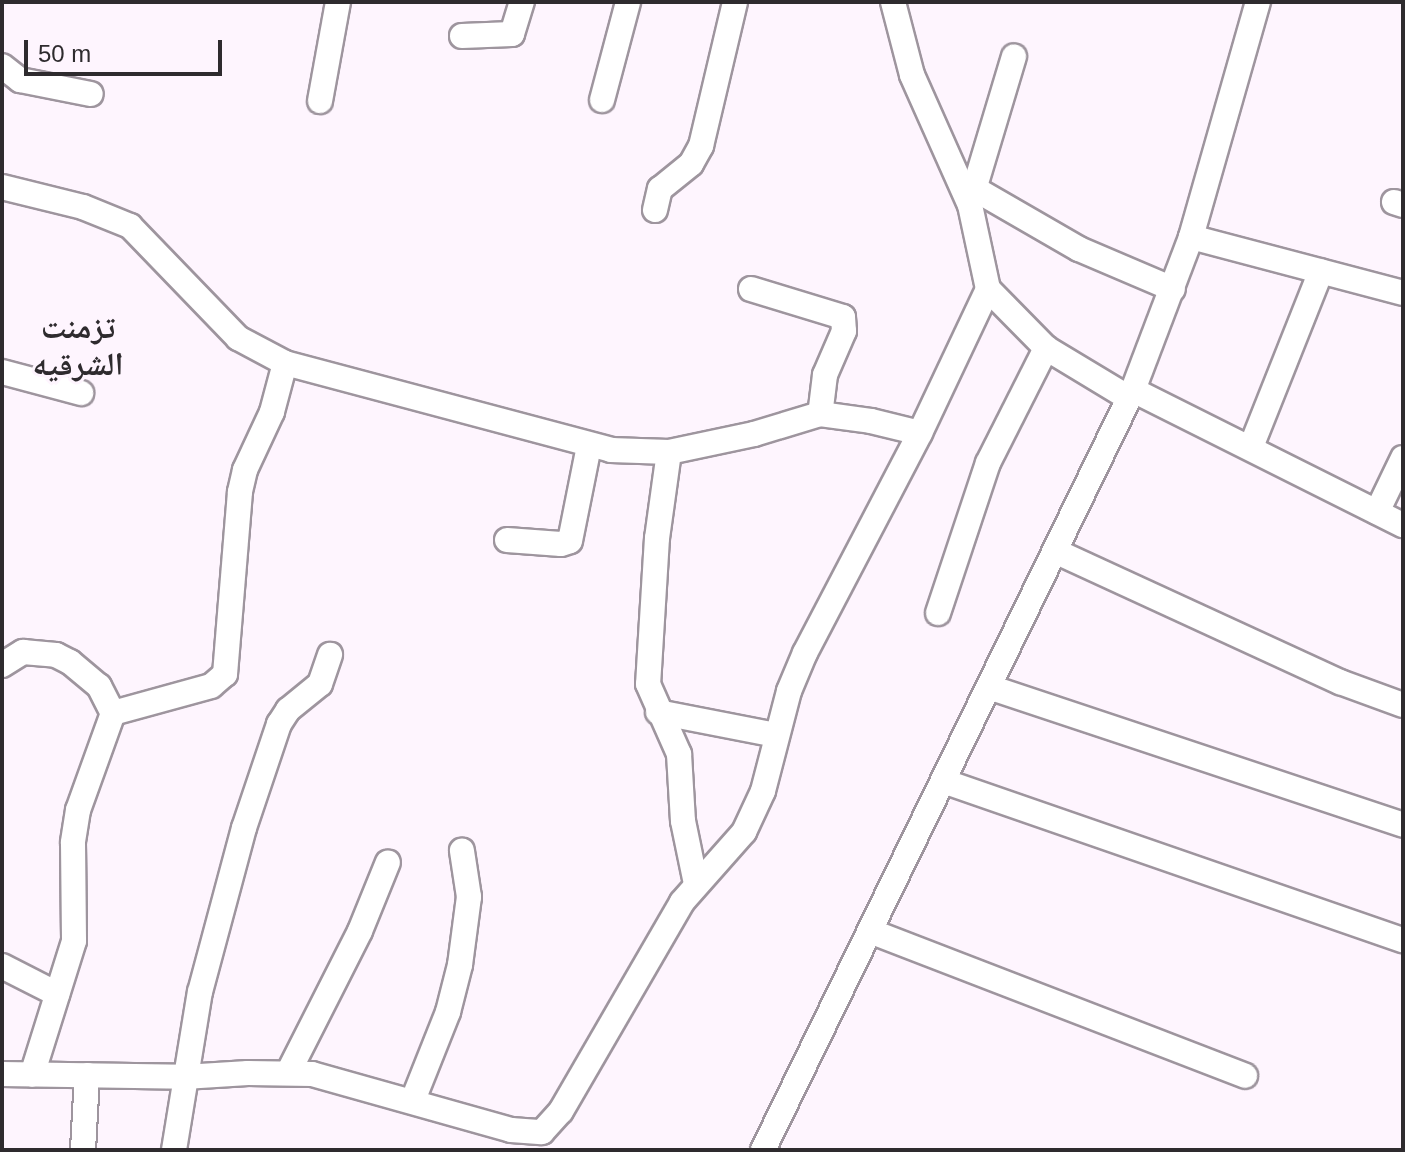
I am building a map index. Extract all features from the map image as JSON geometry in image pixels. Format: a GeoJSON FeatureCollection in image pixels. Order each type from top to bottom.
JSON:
{"type":"FeatureCollection","features":[{"type":"Feature","properties":{"kind":"street"},"geometry":{"type":"LineString","coordinates":[[320,101],[338,2]]}},
{"type":"Feature","properties":{"kind":"street"},"geometry":{"type":"LineString","coordinates":[[462,36],[512,34],[519,24],[522,2]]}},
{"type":"Feature","properties":{"kind":"street"},"geometry":{"type":"LineString","coordinates":[[602,100],[628,2]]}},
{"type":"Feature","properties":{"kind":"street"},"geometry":{"type":"LineString","coordinates":[[655,210],[660,189],[691,164],[701,146],[735,2]]}},
{"type":"Feature","properties":{"kind":"street"},"geometry":{"type":"LineString","coordinates":[[893,2],[912,75],[972,197],[988,289],[1046,348],[1131,394],[1251,447],[1403,525]]}},
{"type":"Feature","properties":{"kind":"street"},"geometry":{"type":"LineString","coordinates":[[763,1150],[1131,394],[1191,237],[1258,2]]}},
{"type":"Feature","properties":{"kind":"street"},"geometry":{"type":"LineString","coordinates":[[972,197],[1014,56]]}},
{"type":"Feature","properties":{"kind":"street"},"geometry":{"type":"LineString","coordinates":[[2,66],[20,80],[91,94]]}},
{"type":"Feature","properties":{"kind":"street"},"geometry":{"type":"LineString","coordinates":[[2,187],[83,207],[130,226],[238,338],[285,363],[589,446],[643,453],[669,452],[754,434],[820,414],[871,421],[920,433]]}},
{"type":"Feature","properties":{"kind":"street"},"geometry":{"type":"LineString","coordinates":[[972,197],[1079,249],[1173,289]]}},
{"type":"Feature","properties":{"kind":"street"},"geometry":{"type":"LineString","coordinates":[[1191,237],[1403,293]]}},
{"type":"Feature","properties":{"kind":"street"},"geometry":{"type":"LineString","coordinates":[[1251,447],[1321,271]]}},
{"type":"Feature","properties":{"kind":"street"},"geometry":{"type":"LineString","coordinates":[[751,289],[843,317],[844,331],[825,375],[820,414]]}},
{"type":"Feature","properties":{"kind":"street"},"geometry":{"type":"LineString","coordinates":[[2,1074],[184,1077],[288,1073],[334,1079],[546,1141],[696,884],[723,859],[744,832],[763,791],[776,735],[805,653],[920,433],[988,289]]}},
{"type":"Feature","properties":{"kind":"street"},"geometry":{"type":"LineString","coordinates":[[938,613],[988,463],[1046,348]]}},
{"type":"Feature","properties":{"kind":"street"},"geometry":{"type":"LineString","coordinates":[[113,713],[211,686],[225,674],[240,492],[245,470],[272,412],[285,363]]}},
{"type":"Feature","properties":{"kind":"street"},"geometry":{"type":"LineString","coordinates":[[2,372],[81,393]]}},
{"type":"Feature","properties":{"kind":"street"},"geometry":{"type":"LineString","coordinates":[[507,540],[561,544],[570,541],[589,446]]}},
{"type":"Feature","properties":{"kind":"street"},"geometry":{"type":"LineString","coordinates":[[669,452],[657,538],[648,684],[679,754],[683,821],[696,884]]}},
{"type":"Feature","properties":{"kind":"street"},"geometry":{"type":"LineString","coordinates":[[1377,512],[1403,458]]}},
{"type":"Feature","properties":{"kind":"street"},"geometry":{"type":"LineString","coordinates":[[1055,551],[1340,682],[1403,705]]}},
{"type":"Feature","properties":{"kind":"street"},"geometry":{"type":"LineString","coordinates":[[3,661],[23,652],[38,651],[70,662],[99,686],[113,713],[74,825],[74,941],[32,1075]]}},
{"type":"Feature","properties":{"kind":"street"},"geometry":{"type":"LineString","coordinates":[[174,1150],[184,1077],[207,963],[273,737],[288,710],[320,684],[330,655]]}},
{"type":"Feature","properties":{"kind":"street"},"geometry":{"type":"LineString","coordinates":[[989,687],[1403,825]]}},
{"type":"Feature","properties":{"kind":"street"},"geometry":{"type":"LineString","coordinates":[[658,712],[733,724],[776,735]]}},
{"type":"Feature","properties":{"kind":"street"},"geometry":{"type":"LineString","coordinates":[[943,781],[1403,940]]}},
{"type":"Feature","properties":{"kind":"street"},"geometry":{"type":"LineString","coordinates":[[413,1100],[448,1012],[460,965],[469,897],[462,851]]}},
{"type":"Feature","properties":{"kind":"street"},"geometry":{"type":"LineString","coordinates":[[288,1073],[360,931],[388,862]]}},
{"type":"Feature","properties":{"kind":"street"},"geometry":{"type":"LineString","coordinates":[[870,931],[1245,1076]]}},
{"type":"Feature","properties":{"kind":"street"},"geometry":{"type":"LineString","coordinates":[[2,966],[57,994]]}},
{"type":"Feature","properties":{"kind":"street"},"geometry":{"type":"LineString","coordinates":[[83,1150],[87,1075]]}},
{"type":"Feature","properties":{"kind":"district","name":"تزمنت الشرقيه"},"geometry":{"type":"Point","coordinates":[78,346]}}]}
